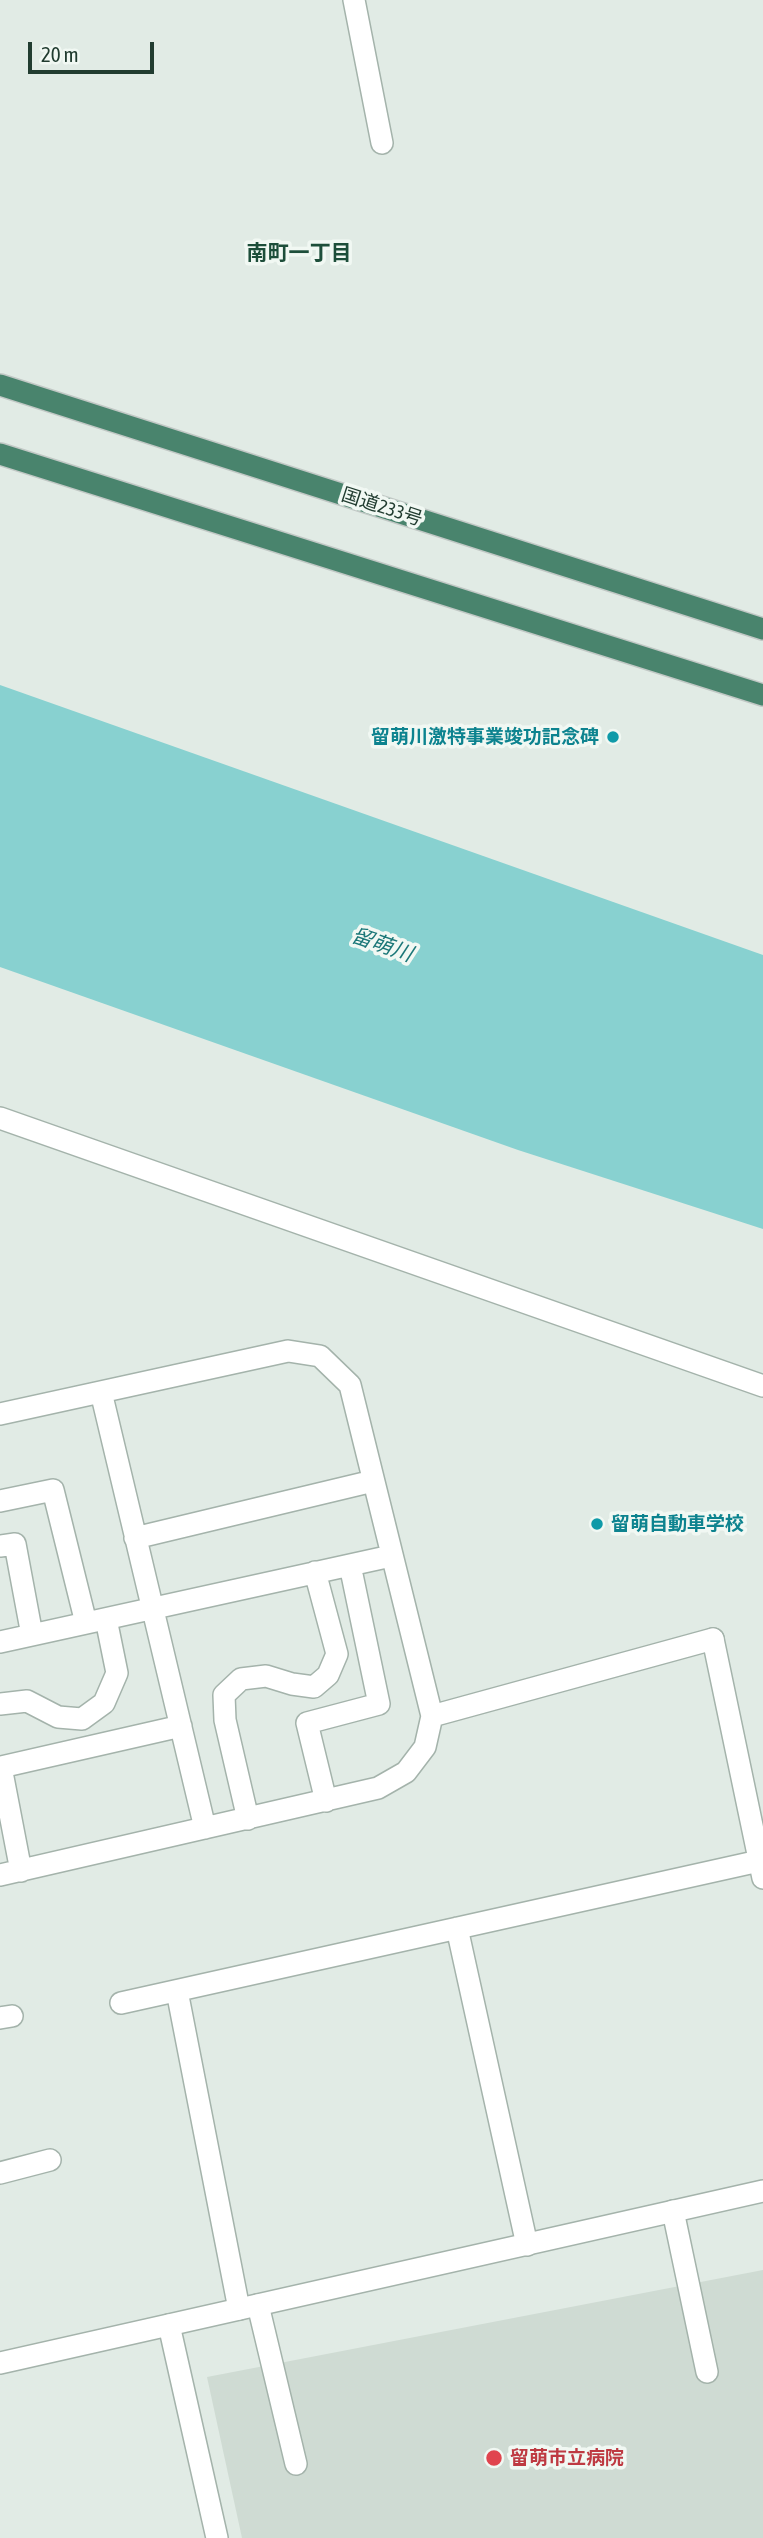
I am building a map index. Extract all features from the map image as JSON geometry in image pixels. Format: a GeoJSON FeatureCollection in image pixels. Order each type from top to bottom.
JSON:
{"type":"FeatureCollection","features":[{"type":"Feature","properties":{"kind":"highway","name":"国道233号"},"geometry":{"type":"LineString","coordinates":[[0,385],[763,629]]}},
{"type":"Feature","properties":{"kind":"highway"},"geometry":{"type":"LineString","coordinates":[[0,454],[763,695]]}},
{"type":"Feature","properties":{"kind":"street"},"geometry":{"type":"LineString","coordinates":[[354,0],[382,144]]}},
{"type":"Feature","properties":{"kind":"street"},"geometry":{"type":"LineString","coordinates":[[0,1118],[763,1385]]}},
{"type":"Feature","properties":{"kind":"street"},"geometry":{"type":"LineString","coordinates":[[0,1414],[288,1351],[320,1356],[350,1385],[432,1716],[425,1747],[406,1772],[378,1788],[0,1875]]}},
{"type":"Feature","properties":{"kind":"street"},"geometry":{"type":"LineString","coordinates":[[101,1392],[205,1828]]}},
{"type":"Feature","properties":{"kind":"street"},"geometry":{"type":"LineString","coordinates":[[135,1538],[373,1481]]}},
{"type":"Feature","properties":{"kind":"street"},"geometry":{"type":"LineString","coordinates":[[0,1500],[53,1490],[96,1621],[117,1673],[104,1703],[82,1719],[58,1717],[27,1701],[0,1704]]}},
{"type":"Feature","properties":{"kind":"street"},"geometry":{"type":"LineString","coordinates":[[0,1546],[15,1544],[32,1635]]}},
{"type":"Feature","properties":{"kind":"street"},"geometry":{"type":"LineString","coordinates":[[0,1642],[391,1556]]}},
{"type":"Feature","properties":{"kind":"street"},"geometry":{"type":"LineString","coordinates":[[326,1801],[307,1723],[379,1704],[350,1565]]}},
{"type":"Feature","properties":{"kind":"street"},"geometry":{"type":"LineString","coordinates":[[248,1819],[226,1720],[224,1695],[241,1678],[266,1676],[292,1685],[314,1688],[328,1675],[337,1654],[315,1572]]}},
{"type":"Feature","properties":{"kind":"street"},"geometry":{"type":"LineString","coordinates":[[121,2003],[457,1928],[761,1870],[713,1639],[432,1716]]}},
{"type":"Feature","properties":{"kind":"street"},"geometry":{"type":"LineString","coordinates":[[21,1871],[1,1767],[181,1726]]}},
{"type":"Feature","properties":{"kind":"street"},"geometry":{"type":"LineString","coordinates":[[457,1928],[527,2245]]}},
{"type":"Feature","properties":{"kind":"street"},"geometry":{"type":"LineString","coordinates":[[177,1990],[248,2307],[296,2464]]}},
{"type":"Feature","properties":{"kind":"street"},"geometry":{"type":"LineString","coordinates":[[0,2173],[50,2160]]}},
{"type":"Feature","properties":{"kind":"street"},"geometry":{"type":"LineString","coordinates":[[0,2363],[763,2191]]}},
{"type":"Feature","properties":{"kind":"street"},"geometry":{"type":"LineString","coordinates":[[673,2211],[707,2372]]}},
{"type":"Feature","properties":{"kind":"street"},"geometry":{"type":"LineString","coordinates":[[169,2325],[217,2538]]}},
{"type":"Feature","properties":{"kind":"shaded area","name":"留萌市立病院"},"geometry":{"type":"Polygon","coordinates":[[[763,2270],[763,2538],[242,2538],[207,2377],[763,2270]]]}},
{"type":"Feature","properties":{"kind":"water","name":"留萌川"},"geometry":{"type":"Polygon","coordinates":[[[0,685],[763,955],[763,1229],[518,1150],[0,967],[0,685]]]}},
{"type":"Feature","properties":{"kind":"place","name":"留萌川激特事業竣功記念碑"},"geometry":{"type":"Point","coordinates":[613,737]}},
{"type":"Feature","properties":{"kind":"place","name":"留萌自動車学校"},"geometry":{"type":"Point","coordinates":[597,1524]}},
{"type":"Feature","properties":{"kind":"place","name":"留萌市立病院"},"geometry":{"type":"Point","coordinates":[494,2458]}},
{"type":"Feature","properties":{"kind":"district","name":"南町一丁目"},"geometry":{"type":"Point","coordinates":[299,253]}}]}
